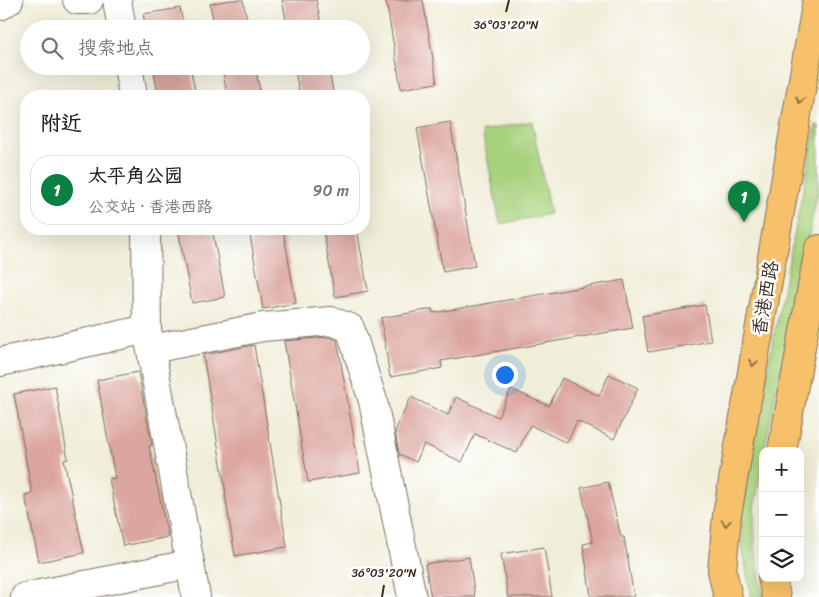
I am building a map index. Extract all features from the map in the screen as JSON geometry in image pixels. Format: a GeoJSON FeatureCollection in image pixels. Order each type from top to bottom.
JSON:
{"type":"FeatureCollection","features":[{"type":"Feature","properties":{"kind":"main road","name":"香港西路"},"geometry":{"type":"LineString","coordinates":[[728,597],[722,571],[727,515],[817,0]]}},
{"type":"Feature","properties":{"kind":"main road"},"geometry":{"type":"LineString","coordinates":[[783,447],[812,332],[819,250]]}},
{"type":"Feature","properties":{"kind":"main road"},"geometry":{"type":"LineString","coordinates":[[773,582],[776,597]]}},
{"type":"Feature","properties":{"kind":"street"},"geometry":{"type":"LineString","coordinates":[[0,6],[9,0]]}},
{"type":"Feature","properties":{"kind":"street"},"geometry":{"type":"LineString","coordinates":[[77,0],[88,0]]}},
{"type":"Feature","properties":{"kind":"street"},"geometry":{"type":"LineString","coordinates":[[117,0],[120,20]]}},
{"type":"Feature","properties":{"kind":"street"},"geometry":{"type":"LineString","coordinates":[[130,75],[132,90]]}},
{"type":"Feature","properties":{"kind":"street"},"geometry":{"type":"LineString","coordinates":[[146,235],[149,339],[196,597]]}},
{"type":"Feature","properties":{"kind":"street"},"geometry":{"type":"LineString","coordinates":[[0,362],[149,339],[263,327],[331,321],[350,328],[373,401],[412,597]]}},
{"type":"Feature","properties":{"kind":"street"},"geometry":{"type":"LineString","coordinates":[[25,597],[190,564]]}},
{"type":"Feature","properties":{"kind":"green space"},"geometry":{"type":"Polygon","coordinates":[[[532,121],[550,214],[500,224],[482,131],[532,121]]]}},
{"type":"Feature","properties":{"kind":"green space"},"geometry":{"type":"Polygon","coordinates":[[[816,125],[819,126],[819,186],[765,447],[759,447],[759,482],[754,509],[755,546],[759,582],[761,582],[763,596],[751,597],[742,546],[741,506],[816,125]]]}},
{"type":"Feature","properties":{"kind":"building"},"geometry":{"type":"Polygon","coordinates":[[[230,0],[243,0],[247,20],[213,20],[210,4],[230,0]]]}},
{"type":"Feature","properties":{"kind":"building"},"geometry":{"type":"Polygon","coordinates":[[[282,0],[316,0],[320,20],[286,20],[282,0]]]}},
{"type":"Feature","properties":{"kind":"building"},"geometry":{"type":"Polygon","coordinates":[[[386,0],[423,0],[437,83],[401,89],[386,0]]]}},
{"type":"Feature","properties":{"kind":"building"},"geometry":{"type":"Polygon","coordinates":[[[180,8],[182,20],[144,20],[143,14],[180,8]]]}},
{"type":"Feature","properties":{"kind":"building"},"geometry":{"type":"Polygon","coordinates":[[[154,75],[192,75],[195,90],[157,90],[154,75]]]}},
{"type":"Feature","properties":{"kind":"building"},"geometry":{"type":"Polygon","coordinates":[[[224,75],[257,75],[260,90],[226,90],[224,75]]]}},
{"type":"Feature","properties":{"kind":"building"},"geometry":{"type":"Polygon","coordinates":[[[296,75],[330,75],[333,90],[299,90],[296,75]]]}},
{"type":"Feature","properties":{"kind":"building"},"geometry":{"type":"Polygon","coordinates":[[[450,122],[475,266],[443,272],[417,128],[450,122]]]}},
{"type":"Feature","properties":{"kind":"building"},"geometry":{"type":"Polygon","coordinates":[[[179,235],[213,235],[225,297],[192,303],[179,235]]]}},
{"type":"Feature","properties":{"kind":"building"},"geometry":{"type":"Polygon","coordinates":[[[250,235],[284,235],[296,303],[263,309],[250,235]]]}},
{"type":"Feature","properties":{"kind":"building"},"geometry":{"type":"Polygon","coordinates":[[[324,235],[358,235],[368,291],[335,297],[324,235]]]}},
{"type":"Feature","properties":{"kind":"building"},"geometry":{"type":"Polygon","coordinates":[[[624,280],[633,328],[441,361],[442,368],[390,377],[381,318],[432,309],[433,313],[624,280]]]}},
{"type":"Feature","properties":{"kind":"building"},"geometry":{"type":"Polygon","coordinates":[[[705,305],[711,341],[648,352],[642,316],[705,305]]]}},
{"type":"Feature","properties":{"kind":"building"},"geometry":{"type":"Polygon","coordinates":[[[329,337],[337,340],[360,473],[308,482],[284,341],[329,337]]]}},
{"type":"Feature","properties":{"kind":"building"},"geometry":{"type":"Polygon","coordinates":[[[254,345],[287,547],[235,556],[203,355],[254,345]]]}},
{"type":"Feature","properties":{"kind":"building"},"geometry":{"type":"Polygon","coordinates":[[[138,372],[152,445],[149,446],[168,537],[123,546],[109,479],[115,478],[97,380],[138,372]]]}},
{"type":"Feature","properties":{"kind":"building"},"geometry":{"type":"Polygon","coordinates":[[[609,374],[638,388],[614,439],[577,421],[567,443],[530,425],[517,453],[475,434],[462,462],[424,444],[416,462],[399,454],[395,431],[411,397],[448,415],[456,397],[498,417],[511,389],[549,406],[562,378],[599,396],[609,374]]]}},
{"type":"Feature","properties":{"kind":"building"},"geometry":{"type":"Polygon","coordinates":[[[55,386],[68,459],[64,460],[84,553],[39,562],[25,495],[32,493],[14,394],[55,386]]]}},
{"type":"Feature","properties":{"kind":"building"},"geometry":{"type":"Polygon","coordinates":[[[608,482],[621,537],[624,537],[634,597],[591,597],[583,544],[593,542],[581,488],[608,482]]]}},
{"type":"Feature","properties":{"kind":"building"},"geometry":{"type":"Polygon","coordinates":[[[544,547],[552,597],[508,597],[501,554],[544,547]]]}},
{"type":"Feature","properties":{"kind":"building"},"geometry":{"type":"Polygon","coordinates":[[[469,557],[475,597],[431,597],[425,564],[469,557]]]}},
{"type":"Feature","properties":{"kind":"place","name":"太平角公园"},"geometry":{"type":"Point","coordinates":[744,222]}}]}
